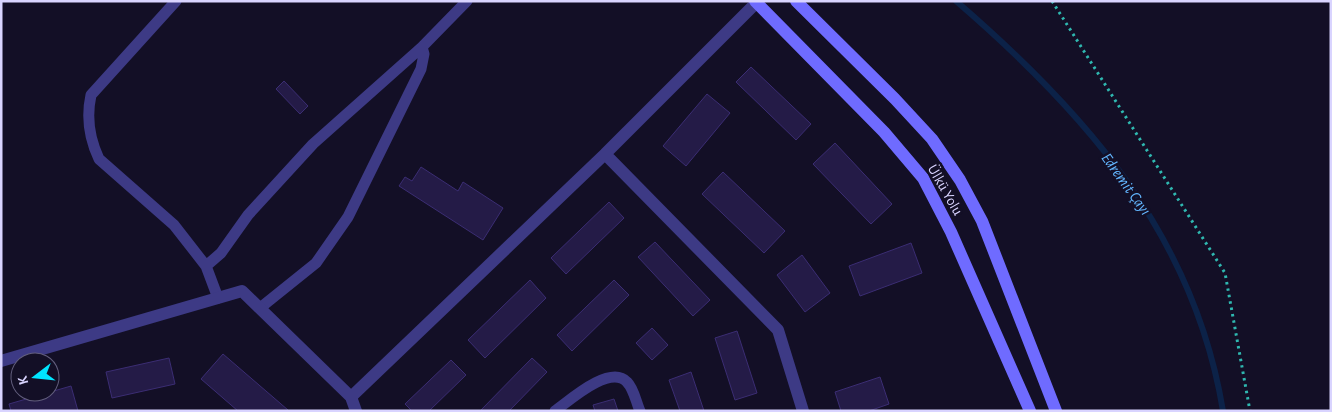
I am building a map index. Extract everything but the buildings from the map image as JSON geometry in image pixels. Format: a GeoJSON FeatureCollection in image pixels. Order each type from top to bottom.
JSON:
{"type":"FeatureCollection","features":[{"type":"Feature","properties":{"kind":"main road","name":"Ülkü Yolu"},"geometry":{"type":"LineString","coordinates":[[796,1],[932,139],[960,180],[982,221],[1056,411]]}},
{"type":"Feature","properties":{"kind":"main road","name":"Ülkü Yolu"},"geometry":{"type":"LineString","coordinates":[[756,2],[884,132],[923,178],[951,232],[1030,411]]}},
{"type":"Feature","properties":{"kind":"street"},"geometry":{"type":"LineString","coordinates":[[351,397],[605,154],[756,2]]}},
{"type":"Feature","properties":{"kind":"street"},"geometry":{"type":"LineString","coordinates":[[605,154],[778,330],[803,411]]}},
{"type":"Feature","properties":{"kind":"street"},"geometry":{"type":"LineString","coordinates":[[1,361],[242,291],[351,397],[356,411]]}},
{"type":"Feature","properties":{"kind":"lane"},"geometry":{"type":"LineString","coordinates":[[176,1],[91,95],[89,132],[99,160],[174,225],[206,266],[218,298]]}},
{"type":"Feature","properties":{"kind":"lane"},"geometry":{"type":"LineString","coordinates":[[206,266],[221,253],[248,214],[312,144],[422,46],[467,1]]}},
{"type":"Feature","properties":{"kind":"lane"},"geometry":{"type":"LineString","coordinates":[[260,308],[316,263],[348,217],[421,69],[424,54],[422,46]]}},
{"type":"Feature","properties":{"kind":"lane"},"geometry":{"type":"LineString","coordinates":[[555,411],[595,383],[611,376],[616,376],[630,385],[640,411]]}},
{"type":"Feature","properties":{"kind":"path"},"geometry":{"type":"LineString","coordinates":[[1052,1],[1225,273],[1250,411]]}},
{"type":"Feature","properties":{"kind":"waterway","name":"Edremit Çayı"},"geometry":{"type":"LineString","coordinates":[[956,1],[1004,44],[1048,88],[1090,134],[1127,182],[1160,233],[1187,288],[1209,347],[1223,411]]}}]}
